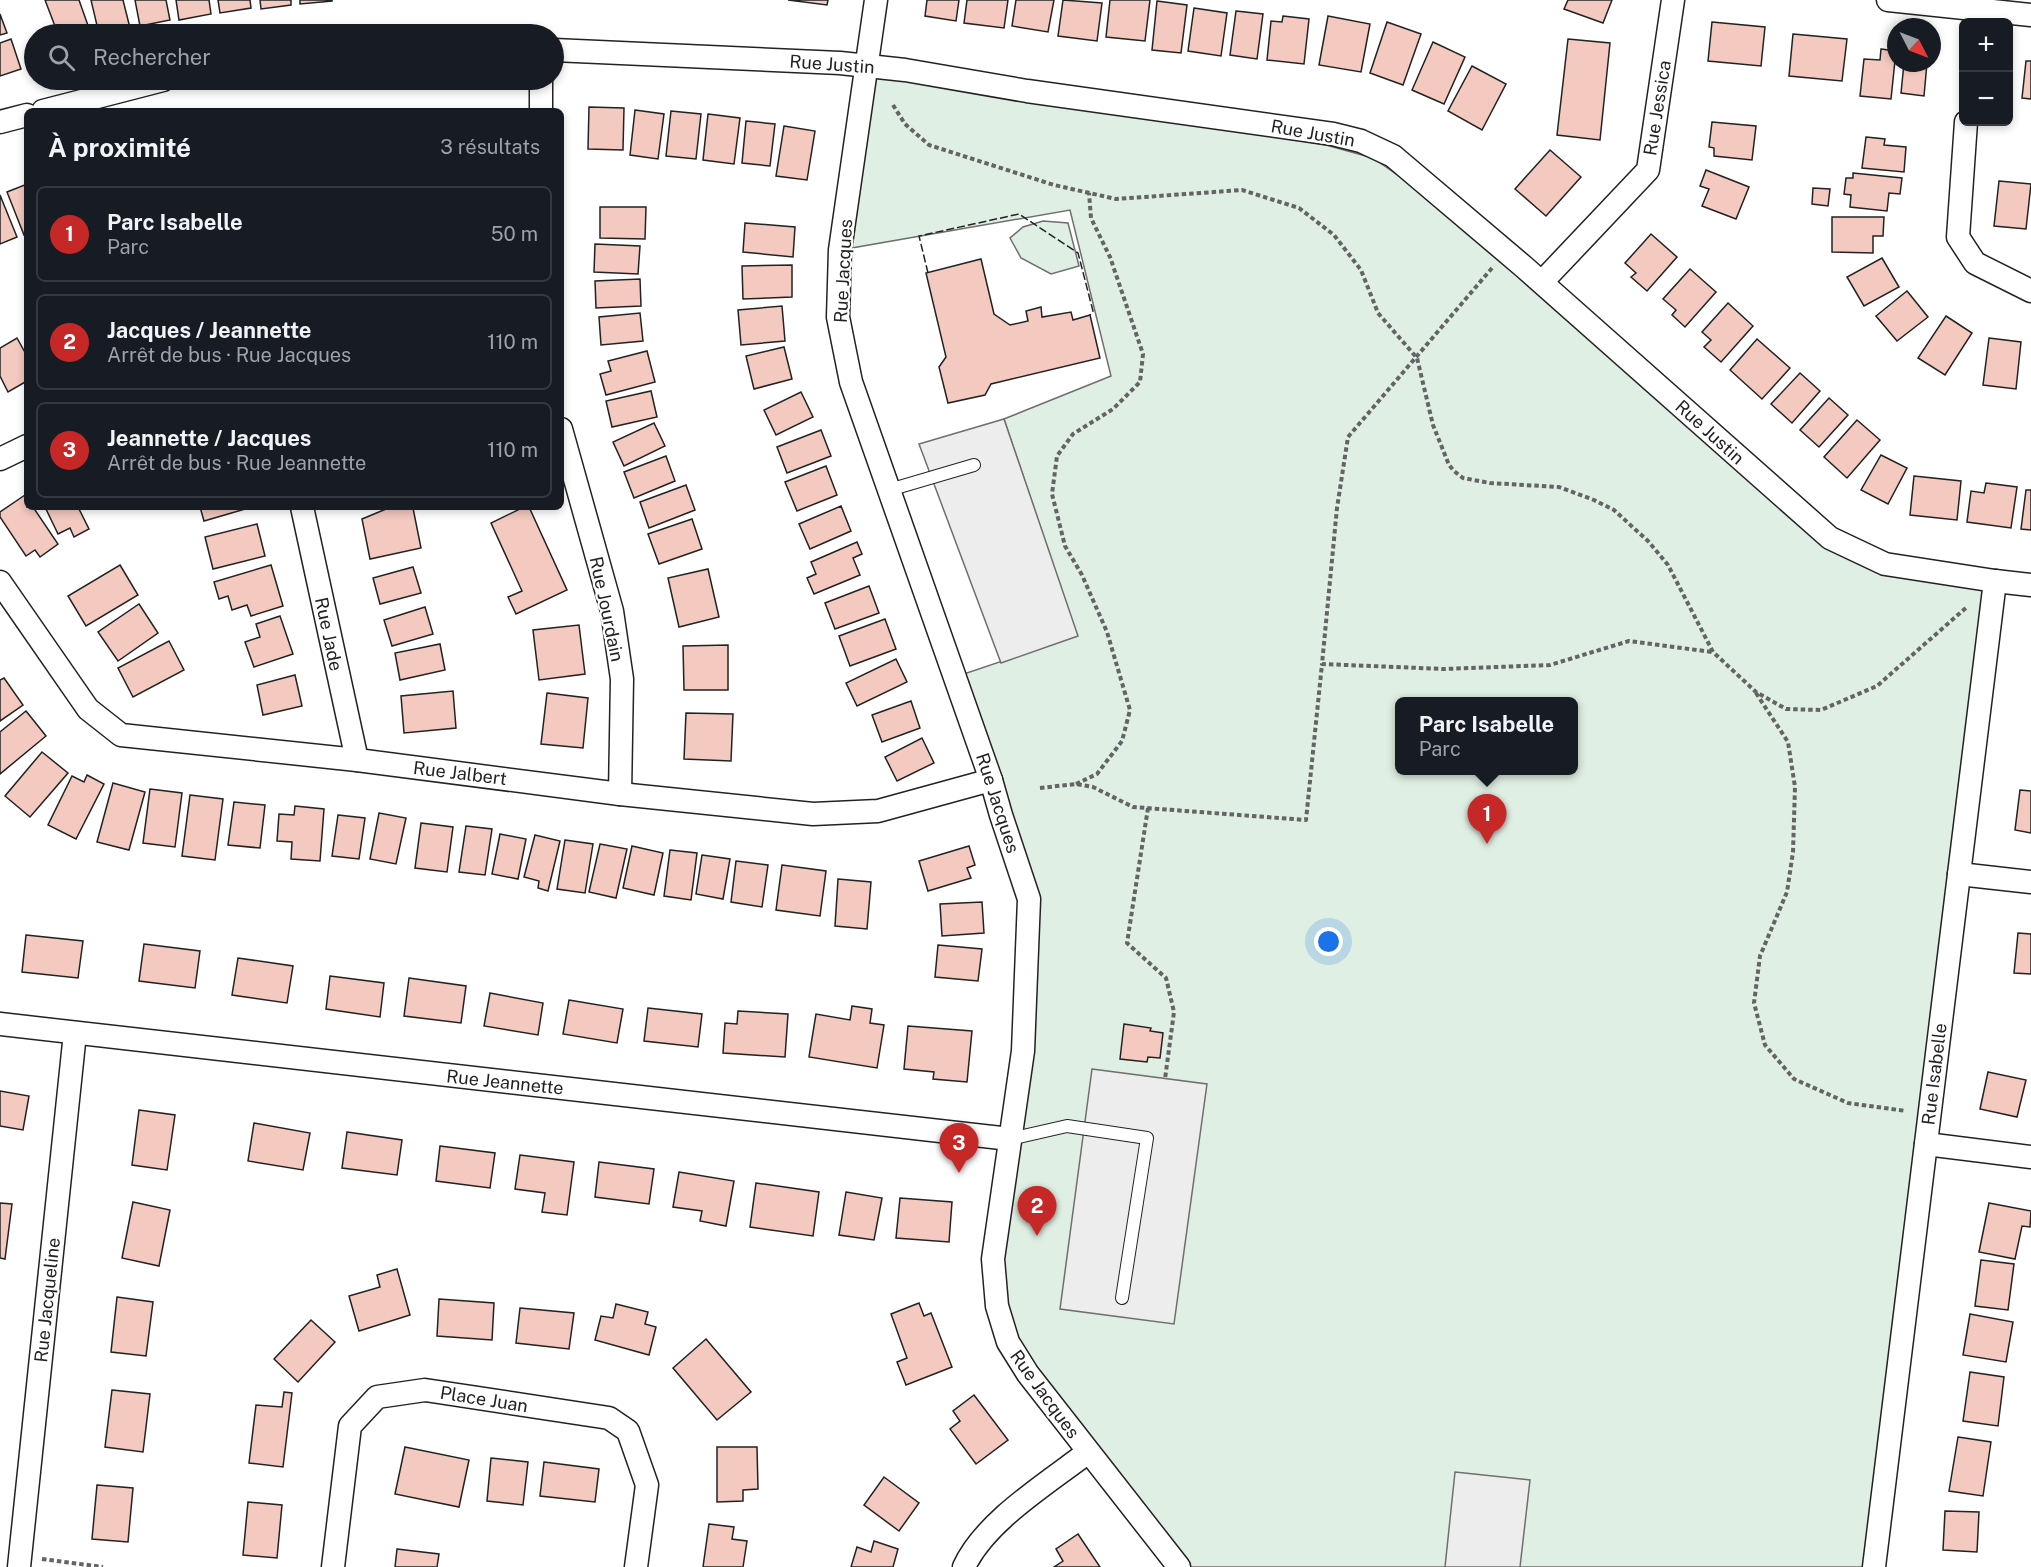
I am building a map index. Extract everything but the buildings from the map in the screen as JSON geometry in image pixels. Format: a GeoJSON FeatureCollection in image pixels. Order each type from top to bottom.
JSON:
{"type":"FeatureCollection","features":[{"type":"Feature","properties":{"kind":"street","name":"Rue Jacques"},"geometry":{"type":"LineString","coordinates":[[876,0],[840,250],[838,317],[851,382],[992,780],[1029,899],[1023,1051],[993,1259],[997,1306],[1008,1342],[1028,1374],[1179,1567]]}},
{"type":"Feature","properties":{"kind":"street","name":"Rue Jessica"},"geometry":{"type":"LineString","coordinates":[[1542,282],[1648,170],[1673,0]]}},
{"type":"Feature","properties":{"kind":"street"},"geometry":{"type":"LineString","coordinates":[[1888,0],[1973,16],[2031,15]]}},
{"type":"Feature","properties":{"kind":"street","name":"Rue Justin"},"geometry":{"type":"LineString","coordinates":[[564,51],[866,66],[1333,134],[1361,141],[1393,156],[1507,251],[1830,538],[1885,564],[2031,585]]}},
{"type":"Feature","properties":{"kind":"street"},"geometry":{"type":"LineString","coordinates":[[55,108],[124,90]]}},
{"type":"Feature","properties":{"kind":"street"},"geometry":{"type":"LineString","coordinates":[[540,90],[541,108]]}},
{"type":"Feature","properties":{"kind":"street"},"geometry":{"type":"LineString","coordinates":[[0,122],[24,116]]}},
{"type":"Feature","properties":{"kind":"street"},"geometry":{"type":"LineString","coordinates":[[1966,126],[1958,237],[1975,263],[2031,291]]}},
{"type":"Feature","properties":{"kind":"street","name":"Rue Jourdain"},"geometry":{"type":"LineString","coordinates":[[564,440],[612,612],[622,680],[620,794]]}},
{"type":"Feature","properties":{"kind":"street"},"geometry":{"type":"LineString","coordinates":[[0,459],[24,447]]}},
{"type":"Feature","properties":{"kind":"street","name":"Rue Jade"},"geometry":{"type":"LineString","coordinates":[[303,510],[357,760]]}},
{"type":"Feature","properties":{"kind":"street","name":"Rue Isabelle"},"geometry":{"type":"LineString","coordinates":[[1874,1567],[1995,581]]}},
{"type":"Feature","properties":{"kind":"street","name":"Rue Jalbert"},"geometry":{"type":"LineString","coordinates":[[0,582],[88,709],[121,735],[357,760],[620,794],[813,814],[878,811],[992,780]]}},
{"type":"Feature","properties":{"kind":"street"},"geometry":{"type":"LineString","coordinates":[[1959,874],[2031,882]]}},
{"type":"Feature","properties":{"kind":"street","name":"Rue Jeannette"},"geometry":{"type":"LineString","coordinates":[[0,1024],[1010,1139]]}},
{"type":"Feature","properties":{"kind":"street","name":"Rue Jacqueline"},"geometry":{"type":"LineString","coordinates":[[20,1562],[75,1033]]}},
{"type":"Feature","properties":{"kind":"street"},"geometry":{"type":"LineString","coordinates":[[1926,1144],[2031,1157]]}},
{"type":"Feature","properties":{"kind":"street","name":"Place Juan"},"geometry":{"type":"LineString","coordinates":[[333,1567],[350,1426],[377,1397],[425,1390],[609,1418],[628,1431],[647,1485],[636,1567]]}},
{"type":"Feature","properties":{"kind":"street"},"geometry":{"type":"LineString","coordinates":[[964,1567],[969,1556],[993,1525],[1088,1452]]}},
{"type":"Feature","properties":{"kind":"lane"},"geometry":{"type":"LineString","coordinates":[[889,490],[974,465]]}},
{"type":"Feature","properties":{"kind":"lane"},"geometry":{"type":"LineString","coordinates":[[1010,1139],[1067,1126],[1147,1138],[1122,1298]]}},
{"type":"Feature","properties":{"kind":"path"},"geometry":{"type":"LineString","coordinates":[[893,105],[905,124],[929,145],[1054,185],[1116,199],[1242,190],[1299,208],[1334,235],[1361,270],[1378,313],[1417,358],[1433,425],[1449,465],[1454,471],[1463,478],[1490,483],[1559,487],[1614,510],[1648,541],[1668,565],[1713,652],[1756,692],[1786,709],[1821,710],[1877,686],[1995,581]]}},
{"type":"Feature","properties":{"kind":"path"},"geometry":{"type":"LineString","coordinates":[[1076,784],[1097,774],[1122,741],[1130,710],[1107,632],[1082,575],[1065,546],[1052,494],[1057,456],[1073,434],[1113,409],[1140,382],[1143,354],[1110,257],[1091,218],[1089,193]]}},
{"type":"Feature","properties":{"kind":"path"},"geometry":{"type":"LineString","coordinates":[[1040,788],[1076,784],[1093,787],[1133,807],[1306,820],[1337,508],[1348,437],[1507,251]]}},
{"type":"Feature","properties":{"kind":"path"},"geometry":{"type":"LineString","coordinates":[[1322,664],[1444,669],[1550,665],[1629,641],[1713,652]]}},
{"type":"Feature","properties":{"kind":"path"},"geometry":{"type":"LineString","coordinates":[[1756,692],[1788,742],[1795,787],[1793,852],[1787,892],[1760,956],[1754,1003],[1765,1045],[1794,1079],[1848,1103],[1929,1114]]}},
{"type":"Feature","properties":{"kind":"path"},"geometry":{"type":"LineString","coordinates":[[1148,808],[1127,943],[1166,978],[1174,1012],[1165,1078]]}},
{"type":"Feature","properties":{"kind":"path"},"geometry":{"type":"LineString","coordinates":[[20,1562],[103,1567]]}},
{"type":"Feature","properties":{"kind":"green space"},"geometry":{"type":"Polygon","coordinates":[[[860,65],[1326,145],[1373,158],[1507,251],[1830,538],[1995,581],[1874,1567],[1179,1567],[1088,1452],[997,1306],[1029,899],[955,677],[1077,636],[1004,419],[1111,376],[1070,210],[840,250],[860,65]]]}},
{"type":"Feature","properties":{"kind":"green space"},"geometry":{"type":"Polygon","coordinates":[[[1043,221],[1068,223],[1079,266],[1051,274],[1021,258],[1010,238],[1023,227],[1043,221]]]}},
{"type":"Feature","properties":{"kind":"shaded area"},"geometry":{"type":"Polygon","coordinates":[[[1004,419],[1078,636],[1001,663],[919,444],[1004,419]]]}},
{"type":"Feature","properties":{"kind":"shaded area"},"geometry":{"type":"Polygon","coordinates":[[[1092,1069],[1207,1084],[1174,1324],[1060,1309],[1092,1069]]]}},
{"type":"Feature","properties":{"kind":"shaded area"},"geometry":{"type":"Polygon","coordinates":[[[1455,1472],[1530,1480],[1520,1567],[1445,1567],[1455,1472]]]}},
{"type":"Feature","properties":{"kind":"fence"},"geometry":{"type":"LineString","coordinates":[[928,273],[919,236],[1019,214],[1078,253],[1093,311],[1090,315]]}},
{"type":"Feature","properties":{"kind":"place","name":"Parc Isabelle"},"geometry":{"type":"Point","coordinates":[1487,844]}},
{"type":"Feature","properties":{"kind":"place","name":"Jeannette / Jacques"},"geometry":{"type":"Point","coordinates":[959,1173]}},
{"type":"Feature","properties":{"kind":"place","name":"Jacques / Jeannette"},"geometry":{"type":"Point","coordinates":[1037,1236]}}]}
